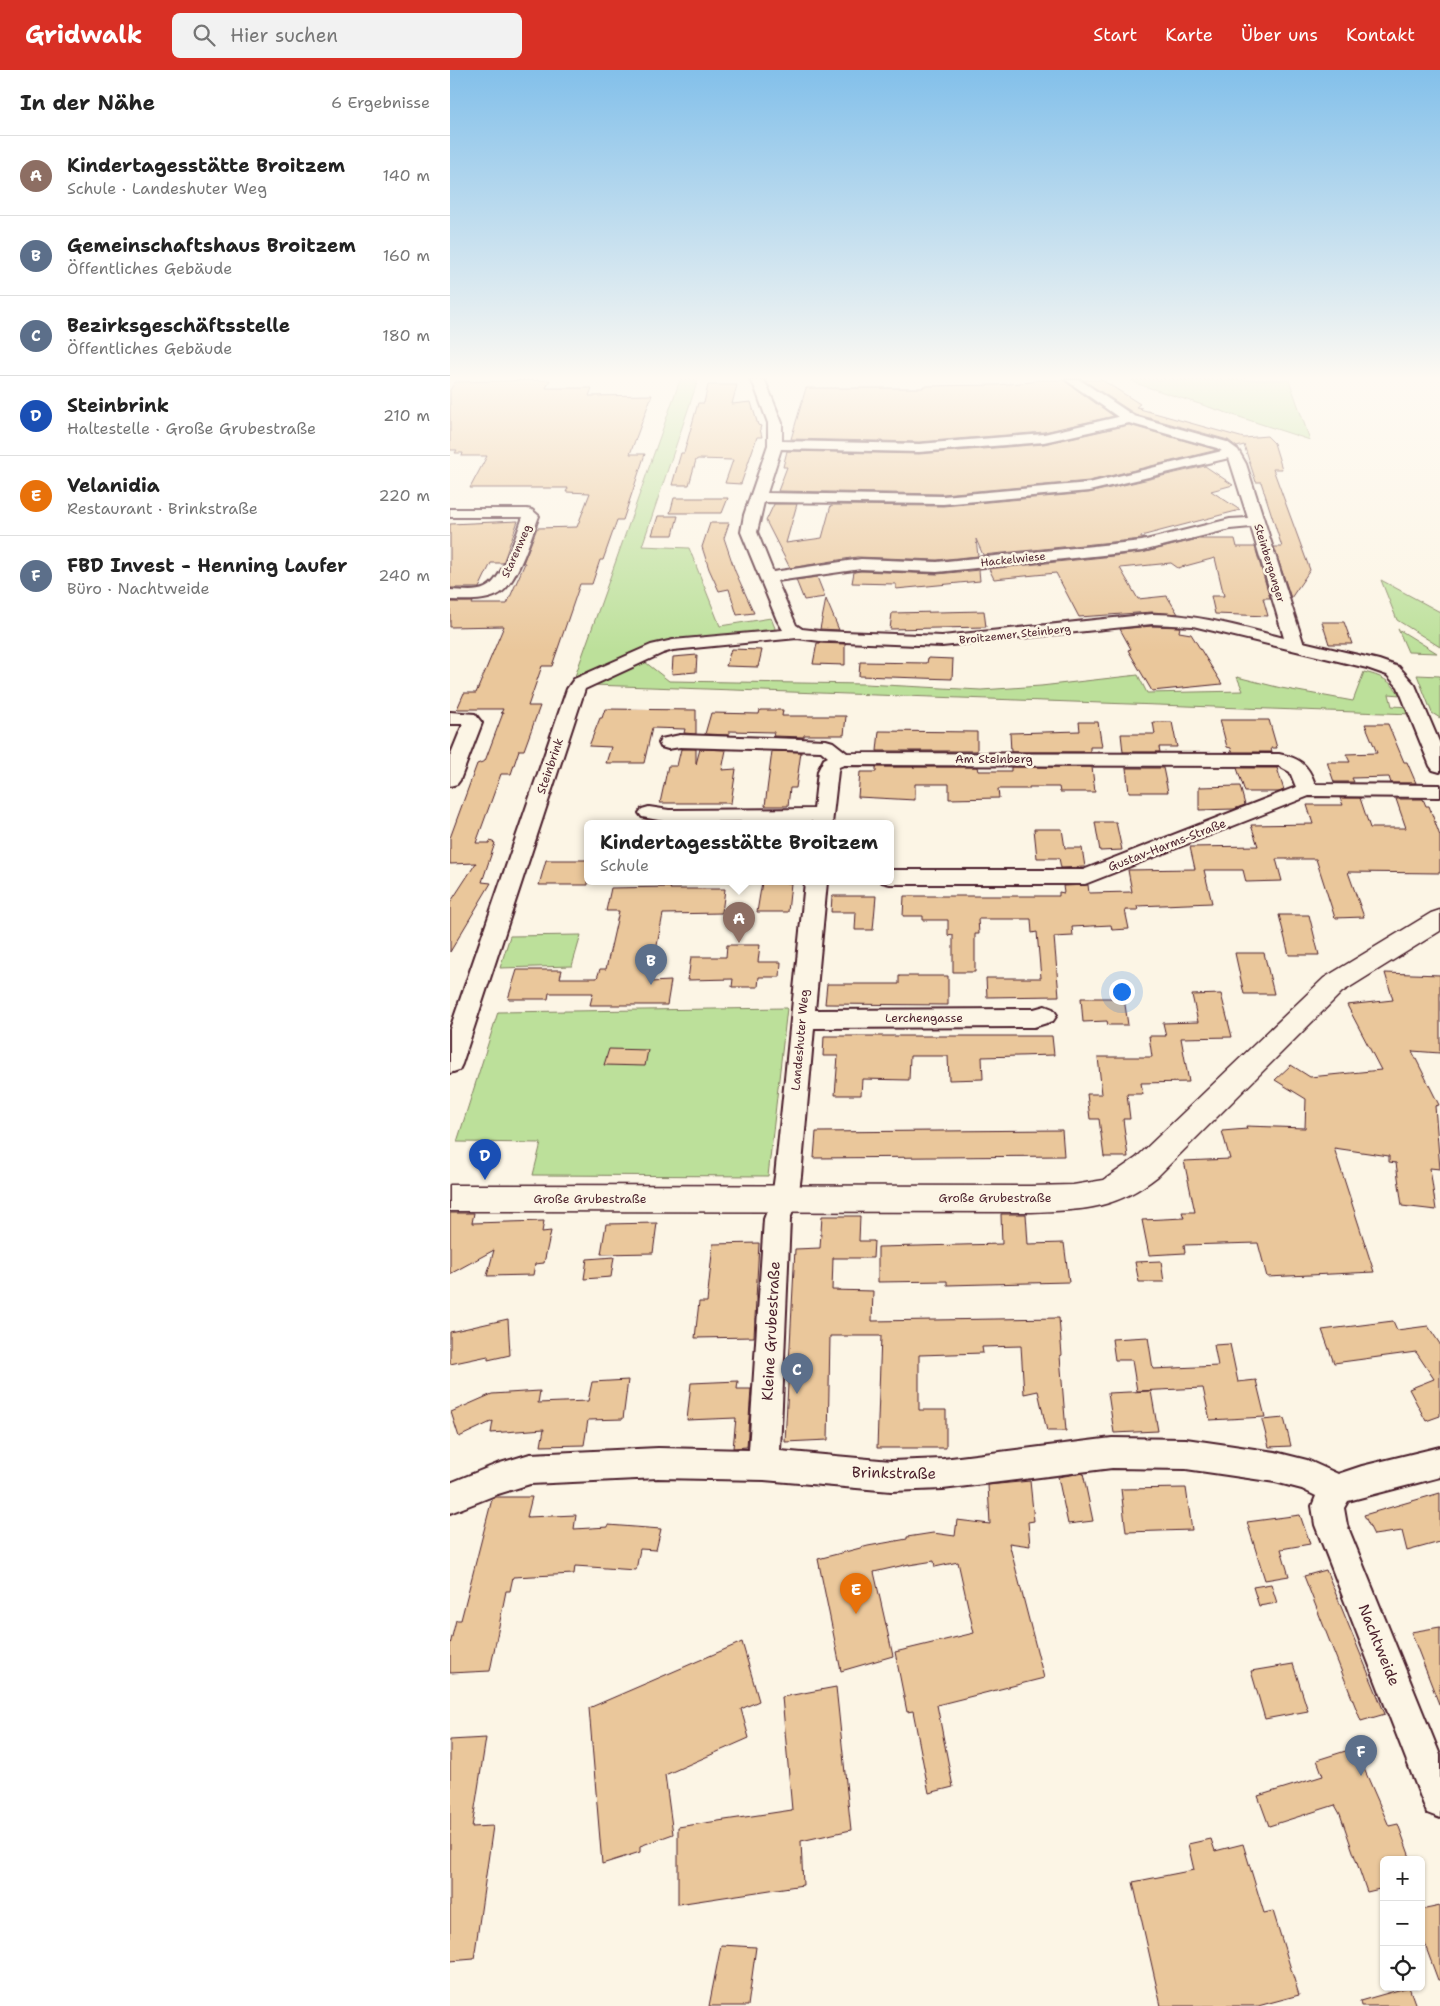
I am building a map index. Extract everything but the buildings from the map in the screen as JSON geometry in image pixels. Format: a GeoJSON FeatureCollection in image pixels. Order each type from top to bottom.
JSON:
{"type":"FeatureCollection","features":[{"type":"Feature","properties":{"kind":"street"},"geometry":{"type":"LineString","coordinates":[[767,470],[749,532],[785,620],[790,628],[797,633]]}},
{"type":"Feature","properties":{"kind":"street"},"geometry":{"type":"LineString","coordinates":[[758,497],[921,501],[962,499],[1089,487],[1160,470]]}},
{"type":"Feature","properties":{"kind":"street","name":"Steinberganger"},"geometry":{"type":"LineString","coordinates":[[1241,470],[1295,645]]}},
{"type":"Feature","properties":{"kind":"street","name":"Starenweg"},"geometry":{"type":"LineString","coordinates":[[450,513],[526,513],[531,516],[503,581],[496,589],[477,595],[450,595]]}},
{"type":"Feature","properties":{"kind":"street","name":"Hackelwiese"},"geometry":{"type":"LineString","coordinates":[[767,578],[861,564],[937,567],[1142,546],[1230,524],[1258,522]]}},
{"type":"Feature","properties":{"kind":"street","name":"Broitzemer Steinberg"},"geometry":{"type":"LineString","coordinates":[[797,633],[842,638],[942,641],[1152,619],[1193,621],[1373,664],[1393,671],[1406,685],[1440,766]]}},
{"type":"Feature","properties":{"kind":"street","name":"Steinbrink"},"geometry":{"type":"LineString","coordinates":[[450,1064],[576,689],[580,683],[657,649],[673,645],[797,633]]}},
{"type":"Feature","properties":{"kind":"street"},"geometry":{"type":"LineString","coordinates":[[450,718],[472,720],[472,726],[450,780]]}},
{"type":"Feature","properties":{"kind":"street"},"geometry":{"type":"LineString","coordinates":[[668,743],[680,741],[826,746],[842,759]]}},
{"type":"Feature","properties":{"kind":"street"},"geometry":{"type":"LineString","coordinates":[[649,813],[669,816],[822,820],[828,770],[831,763],[842,759]]}},
{"type":"Feature","properties":{"kind":"street","name":"Am Steinberg"},"geometry":{"type":"LineString","coordinates":[[842,759],[1279,760],[1292,762],[1298,766],[1307,790]]}},
{"type":"Feature","properties":{"kind":"street","name":"Gustav-Harms-Straße"},"geometry":{"type":"LineString","coordinates":[[894,877],[1085,877],[1307,790],[1440,791]]}},
{"type":"Feature","properties":{"kind":"street","name":"Landeshuter Weg"},"geometry":{"type":"LineString","coordinates":[[785,1198],[816,885]]}},
{"type":"Feature","properties":{"kind":"street","name":"Große Grubestraße"},"geometry":{"type":"LineString","coordinates":[[450,1198],[1031,1199],[1099,1193],[1112,1189],[1147,1167],[1170,1147],[1333,985],[1440,920]]}},
{"type":"Feature","properties":{"kind":"street","name":"Lerchengasse"},"geometry":{"type":"LineString","coordinates":[[802,1019],[1034,1018],[1045,1015]]}},
{"type":"Feature","properties":{"kind":"street","name":"Kleine Grubestraße"},"geometry":{"type":"LineString","coordinates":[[764,1465],[777,1220],[785,1198]]}},
{"type":"Feature","properties":{"kind":"street","name":"Brinkstraße"},"geometry":{"type":"LineString","coordinates":[[450,1498],[497,1479],[530,1469],[658,1463],[764,1465],[891,1476],[943,1474],[1112,1453],[1186,1454],[1275,1467],[1307,1475],[1337,1490]]}},
{"type":"Feature","properties":{"kind":"street"},"geometry":{"type":"LineString","coordinates":[[1337,1490],[1362,1481],[1440,1462]]}},
{"type":"Feature","properties":{"kind":"street","name":"Nachtweide"},"geometry":{"type":"LineString","coordinates":[[1337,1490],[1328,1506],[1331,1525],[1440,1800]]}},
{"type":"Feature","properties":{"kind":"green space"},"geometry":{"type":"Polygon","coordinates":[[[648,470],[668,470],[642,546],[689,548],[720,626],[771,618],[775,628],[774,631],[670,642],[573,682],[648,470]]]}},
{"type":"Feature","properties":{"kind":"green space"},"geometry":{"type":"Polygon","coordinates":[[[1381,580],[1440,612],[1440,647],[1397,620],[1381,580]]]}},
{"type":"Feature","properties":{"kind":"green space"},"geometry":{"type":"Polygon","coordinates":[[[1398,629],[1437,653],[1408,652],[1398,629]]]}},
{"type":"Feature","properties":{"kind":"green space"},"geometry":{"type":"Polygon","coordinates":[[[645,662],[669,681],[865,684],[981,690],[1041,686],[1138,675],[1147,693],[1243,691],[1237,677],[1281,688],[1353,701],[1364,672],[1389,682],[1400,695],[1389,694],[1392,706],[1410,707],[1412,714],[593,685],[645,662]]]}},
{"type":"Feature","properties":{"kind":"green space"},"geometry":{"type":"Polygon","coordinates":[[[1417,675],[1440,676],[1440,718],[1432,713],[1417,675]]]}},
{"type":"Feature","properties":{"kind":"green space"},"geometry":{"type":"Polygon","coordinates":[[[581,935],[572,966],[500,968],[510,936],[581,935]]]}},
{"type":"Feature","properties":{"kind":"green space"},"geometry":{"type":"Polygon","coordinates":[[[787,1008],[768,1176],[533,1175],[541,1143],[457,1142],[498,1012],[787,1008]]]}},
{"type":"Feature","properties":{"kind":"place","name":"Kindertagesstätte Broitzem"},"geometry":{"type":"Point","coordinates":[739,943]}},
{"type":"Feature","properties":{"kind":"place","name":"Gemeinschaftshaus Broitzem"},"geometry":{"type":"Point","coordinates":[651,985]}},
{"type":"Feature","properties":{"kind":"place","name":"Steinbrink"},"geometry":{"type":"Point","coordinates":[485,1180]}},
{"type":"Feature","properties":{"kind":"place","name":"Bezirksgeschäftsstelle"},"geometry":{"type":"Point","coordinates":[797,1394]}},
{"type":"Feature","properties":{"kind":"place","name":"Velanidia"},"geometry":{"type":"Point","coordinates":[856,1614]}},
{"type":"Feature","properties":{"kind":"place","name":"FBD Invest - Henning Laufer"},"geometry":{"type":"Point","coordinates":[1361,1776]}}]}
